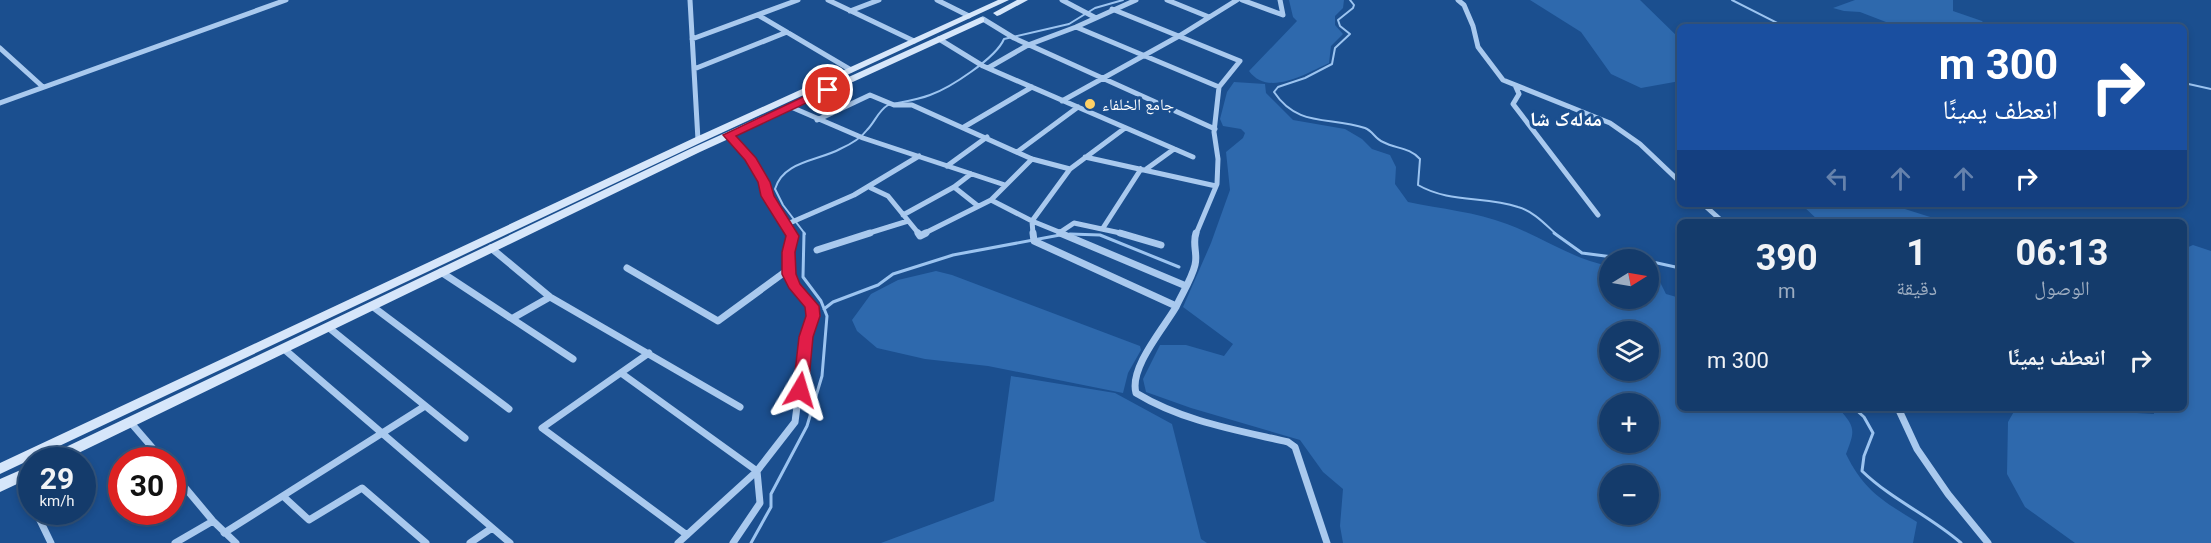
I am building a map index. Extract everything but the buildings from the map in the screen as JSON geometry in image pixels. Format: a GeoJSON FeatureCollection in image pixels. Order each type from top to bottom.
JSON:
{"type":"FeatureCollection","features":[{"type":"Feature","properties":{"kind":"main road"},"geometry":{"type":"LineString","coordinates":[[823,87],[851,70],[1005,0]]}},
{"type":"Feature","properties":{"kind":"main road"},"geometry":{"type":"LineString","coordinates":[[484,248],[698,140],[939,39],[1024,0]]}},
{"type":"Feature","properties":{"kind":"main road"},"geometry":{"type":"LineString","coordinates":[[0,469],[791,107],[807,94]]}},
{"type":"Feature","properties":{"kind":"main road"},"geometry":{"type":"LineString","coordinates":[[80,447],[441,272],[450,262]]}},
{"type":"Feature","properties":{"kind":"main road"},"geometry":{"type":"LineString","coordinates":[[0,486],[18,477]]}},
{"type":"Feature","properties":{"kind":"street"},"geometry":{"type":"LineString","coordinates":[[0,103],[286,0]]}},
{"type":"Feature","properties":{"kind":"street"},"geometry":{"type":"LineString","coordinates":[[697,0],[690,1],[698,140]]}},
{"type":"Feature","properties":{"kind":"street"},"geometry":{"type":"LineString","coordinates":[[692,39],[798,0]]}},
{"type":"Feature","properties":{"kind":"street"},"geometry":{"type":"LineString","coordinates":[[828,0],[914,41]]}},
{"type":"Feature","properties":{"kind":"street"},"geometry":{"type":"LineString","coordinates":[[850,11],[879,0]]}},
{"type":"Feature","properties":{"kind":"street"},"geometry":{"type":"LineString","coordinates":[[938,0],[969,16]]}},
{"type":"Feature","properties":{"kind":"street"},"geometry":{"type":"LineString","coordinates":[[1062,0],[1096,18]]}},
{"type":"Feature","properties":{"kind":"street"},"geometry":{"type":"LineString","coordinates":[[986,67],[1028,45],[1076,27],[1136,0]]}},
{"type":"Feature","properties":{"kind":"street"},"geometry":{"type":"LineString","coordinates":[[1167,0],[1209,17]]}},
{"type":"Feature","properties":{"kind":"street"},"geometry":{"type":"LineString","coordinates":[[1062,100],[1179,36],[1236,0]]}},
{"type":"Feature","properties":{"kind":"street"},"geometry":{"type":"LineString","coordinates":[[1242,0],[1283,15],[1280,0]]}},
{"type":"Feature","properties":{"kind":"street"},"geometry":{"type":"LineString","coordinates":[[1458,0],[1464,5],[1473,26],[1478,47],[1503,80],[1610,123],[1640,144],[1677,179]]}},
{"type":"Feature","properties":{"kind":"street"},"geometry":{"type":"LineString","coordinates":[[1112,9],[1240,61],[1219,87],[1215,129],[1218,159],[1216,186],[1193,241],[1196,263],[1176,306],[1142,361],[1133,383],[1136,393],[1153,404],[1211,424],[1288,442],[1295,447],[1327,543]]}},
{"type":"Feature","properties":{"kind":"street"},"geometry":{"type":"LineString","coordinates":[[758,15],[851,70]]}},
{"type":"Feature","properties":{"kind":"street"},"geometry":{"type":"LineString","coordinates":[[983,19],[1028,45],[1215,129]]}},
{"type":"Feature","properties":{"kind":"street"},"geometry":{"type":"LineString","coordinates":[[1076,27],[1219,87]]}},
{"type":"Feature","properties":{"kind":"street"},"geometry":{"type":"LineString","coordinates":[[694,69],[787,32]]}},
{"type":"Feature","properties":{"kind":"street"},"geometry":{"type":"LineString","coordinates":[[939,39],[977,63],[1193,157]]}},
{"type":"Feature","properties":{"kind":"street"},"geometry":{"type":"LineString","coordinates":[[0,49],[43,87]]}},
{"type":"Feature","properties":{"kind":"street"},"geometry":{"type":"LineString","coordinates":[[1515,85],[1519,94],[1513,104],[1598,215]]}},
{"type":"Feature","properties":{"kind":"street"},"geometry":{"type":"LineString","coordinates":[[964,127],[1032,87]]}},
{"type":"Feature","properties":{"kind":"street"},"geometry":{"type":"LineString","coordinates":[[817,120],[870,95],[894,105],[912,105],[1032,159],[1070,170]]}},
{"type":"Feature","properties":{"kind":"street"},"geometry":{"type":"LineString","coordinates":[[791,107],[863,138],[1005,185]]}},
{"type":"Feature","properties":{"kind":"street"},"geometry":{"type":"LineString","coordinates":[[1017,152],[1078,107]]}},
{"type":"Feature","properties":{"kind":"street"},"geometry":{"type":"LineString","coordinates":[[1125,128],[1070,170],[1032,221],[1033,237],[1176,306]]}},
{"type":"Feature","properties":{"kind":"street"},"geometry":{"type":"LineString","coordinates":[[678,543],[757,471],[795,422],[806,337],[813,316],[812,306],[794,285],[789,269],[789,252],[793,236],[767,196],[764,182],[750,158],[729,135]]}},
{"type":"Feature","properties":{"kind":"street"},"geometry":{"type":"LineString","coordinates":[[947,166],[987,137]]}},
{"type":"Feature","properties":{"kind":"street"},"geometry":{"type":"LineString","coordinates":[[1103,228],[1143,170],[1174,148]]}},
{"type":"Feature","properties":{"kind":"street"},"geometry":{"type":"LineString","coordinates":[[787,224],[870,188],[919,156]]}},
{"type":"Feature","properties":{"kind":"street"},"geometry":{"type":"LineString","coordinates":[[1085,157],[1216,186]]}},
{"type":"Feature","properties":{"kind":"street"},"geometry":{"type":"LineString","coordinates":[[870,188],[888,196],[920,236],[992,200],[1032,159]]}},
{"type":"Feature","properties":{"kind":"street"},"geometry":{"type":"LineString","coordinates":[[817,250],[906,218],[971,174]]}},
{"type":"Feature","properties":{"kind":"street"},"geometry":{"type":"LineString","coordinates":[[954,187],[978,206]]}},
{"type":"Feature","properties":{"kind":"street"},"geometry":{"type":"LineString","coordinates":[[992,200],[1059,233],[1186,286]]}},
{"type":"Feature","properties":{"kind":"street"},"geometry":{"type":"LineString","coordinates":[[1706,207],[1720,219]]}},
{"type":"Feature","properties":{"kind":"street"},"geometry":{"type":"LineString","coordinates":[[1059,233],[1074,223],[1103,228],[1161,245]]}},
{"type":"Feature","properties":{"kind":"street"},"geometry":{"type":"LineString","coordinates":[[484,248],[549,297],[740,406]]}},
{"type":"Feature","properties":{"kind":"street"},"geometry":{"type":"LineString","coordinates":[[627,268],[718,321],[789,269]]}},
{"type":"Feature","properties":{"kind":"street"},"geometry":{"type":"LineString","coordinates":[[441,272],[573,359]]}},
{"type":"Feature","properties":{"kind":"street"},"geometry":{"type":"LineString","coordinates":[[513,318],[549,297]]}},
{"type":"Feature","properties":{"kind":"street"},"geometry":{"type":"LineString","coordinates":[[372,306],[509,409]]}},
{"type":"Feature","properties":{"kind":"street"},"geometry":{"type":"LineString","coordinates":[[328,327],[465,438]]}},
{"type":"Feature","properties":{"kind":"street"},"geometry":{"type":"LineString","coordinates":[[284,349],[510,543]]}},
{"type":"Feature","properties":{"kind":"street"},"geometry":{"type":"LineString","coordinates":[[649,353],[542,428],[687,535]]}},
{"type":"Feature","properties":{"kind":"street"},"geometry":{"type":"LineString","coordinates":[[621,373],[757,471],[760,503],[733,543]]}},
{"type":"Feature","properties":{"kind":"street"},"geometry":{"type":"LineString","coordinates":[[224,533],[425,406]]}},
{"type":"Feature","properties":{"kind":"street"},"geometry":{"type":"LineString","coordinates":[[1899,411],[1917,449],[1948,494],[1988,543]]}},
{"type":"Feature","properties":{"kind":"street"},"geometry":{"type":"LineString","coordinates":[[131,423],[152,447]]}},
{"type":"Feature","properties":{"kind":"street"},"geometry":{"type":"LineString","coordinates":[[284,497],[309,520],[362,488],[426,543]]}},
{"type":"Feature","properties":{"kind":"street"},"geometry":{"type":"LineString","coordinates":[[186,489],[224,533],[236,543]]}},
{"type":"Feature","properties":{"kind":"street"},"geometry":{"type":"LineString","coordinates":[[175,543],[213,521]]}},
{"type":"Feature","properties":{"kind":"street"},"geometry":{"type":"LineString","coordinates":[[42,525],[51,543]]}},
{"type":"Feature","properties":{"kind":"street"},"geometry":{"type":"LineString","coordinates":[[470,543],[492,528]]}},
{"type":"Feature","properties":{"kind":"shaded area"},"geometry":{"type":"Polygon","coordinates":[[[1289,0],[1344,0],[1343,8],[1335,16],[1335,25],[1343,34],[1331,46],[1329,63],[1287,81],[1276,83],[1257,79],[1249,71],[1297,21],[1293,17],[1289,0]]]}},
{"type":"Feature","properties":{"kind":"shaded area"},"geometry":{"type":"Polygon","coordinates":[[[1530,0],[1640,0],[1677,36],[1677,82],[1641,88],[1611,74],[1581,32],[1530,0]]]}},
{"type":"Feature","properties":{"kind":"shaded area"},"geometry":{"type":"Polygon","coordinates":[[[1855,0],[1953,0],[1953,11],[1982,21],[1984,24],[1891,24],[1860,12],[1833,8],[1855,0]]]}},
{"type":"Feature","properties":{"kind":"shaded area"},"geometry":{"type":"Polygon","coordinates":[[[1234,82],[1265,84],[1266,93],[1293,120],[1345,129],[1362,139],[1372,149],[1390,155],[1396,167],[1395,184],[1408,202],[1495,220],[1599,264],[1599,309],[1659,309],[1660,282],[1666,294],[1677,297],[1677,411],[1840,411],[1851,425],[1851,440],[1846,454],[1853,467],[1876,494],[1917,522],[1913,543],[1343,543],[1340,526],[1343,489],[1323,472],[1300,440],[1191,408],[1146,392],[1143,379],[1160,345],[1186,345],[1224,356],[1233,344],[1183,307],[1211,243],[1230,190],[1226,152],[1243,138],[1245,133],[1241,129],[1223,126],[1220,119],[1227,92],[1234,82]]]}},
{"type":"Feature","properties":{"kind":"shaded area"},"geometry":{"type":"Polygon","coordinates":[[[1804,207],[1898,207],[1936,219],[1817,219],[1804,207]]]}},
{"type":"Feature","properties":{"kind":"shaded area"},"geometry":{"type":"Polygon","coordinates":[[[2193,245],[2211,251],[2211,543],[2075,543],[2025,507],[2007,474],[2008,422],[2014,411],[2102,411],[2154,414],[2154,411],[2187,411],[2187,248],[2193,245]]]}},
{"type":"Feature","properties":{"kind":"shaded area"},"geometry":{"type":"Polygon","coordinates":[[[936,271],[1140,346],[1141,350],[1128,373],[1123,393],[988,366],[925,359],[877,348],[857,331],[852,320],[871,294],[898,280],[936,271]]]}},
{"type":"Feature","properties":{"kind":"shaded area"},"geometry":{"type":"Polygon","coordinates":[[[1011,376],[1115,393],[1172,424],[1201,539],[1207,543],[881,543],[994,501],[1011,376]]]}},
{"type":"Feature","properties":{"kind":"waterway"},"geometry":{"type":"LineString","coordinates":[[805,234],[783,205],[775,189],[779,180],[793,167],[855,141],[888,105],[930,95],[960,79],[992,55],[1004,39],[1069,24],[1095,8],[1123,0]]}},
{"type":"Feature","properties":{"kind":"waterway"},"geometry":{"type":"LineString","coordinates":[[1350,0],[1354,5],[1353,8],[1338,20],[1340,26],[1350,34],[1335,48],[1332,64],[1305,78],[1278,87],[1274,92],[1283,103],[1304,116],[1365,128],[1380,141],[1411,152],[1420,159],[1418,185],[1430,191],[1455,197],[1493,201],[1523,209],[1538,218],[1556,234]]}},
{"type":"Feature","properties":{"kind":"waterway"},"geometry":{"type":"LineString","coordinates":[[1732,0],[1779,24]]}},
{"type":"Feature","properties":{"kind":"waterway"},"geometry":{"type":"LineString","coordinates":[[2187,84],[2211,89]]}},
{"type":"Feature","properties":{"kind":"waterway"},"geometry":{"type":"LineString","coordinates":[[804,233],[803,277],[824,309]]}},
{"type":"Feature","properties":{"kind":"waterway"},"geometry":{"type":"LineString","coordinates":[[1554,233],[1582,253],[1599,255]]}},
{"type":"Feature","properties":{"kind":"waterway"},"geometry":{"type":"LineString","coordinates":[[1084,234],[1070,234],[1100,235],[1179,267]]}},
{"type":"Feature","properties":{"kind":"waterway"},"geometry":{"type":"LineString","coordinates":[[824,309],[833,302],[878,285],[893,274],[953,255],[1060,235]]}},
{"type":"Feature","properties":{"kind":"waterway"},"geometry":{"type":"LineString","coordinates":[[1659,263],[1677,267]]}},
{"type":"Feature","properties":{"kind":"waterway"},"geometry":{"type":"LineString","coordinates":[[751,543],[771,507],[771,494],[807,426],[822,376],[827,316],[824,309]]}},
{"type":"Feature","properties":{"kind":"waterway"},"geometry":{"type":"LineString","coordinates":[[1857,411],[1864,417],[1873,433],[1864,456],[1862,471],[1886,491],[1937,524],[1961,543]]}},
{"type":"Feature","properties":{"kind":"place","name":"جامع الخلفاء"},"geometry":{"type":"Point","coordinates":[1090,104]}},
{"type":"Feature","properties":{"kind":"district","name":"مەلەک شا"},"geometry":{"type":"Point","coordinates":[1566,119]}},
{"type":"Feature","properties":{"kind":"route"},"geometry":{"type":"LineString","coordinates":[[800,390],[806,337],[813,316],[812,306],[794,285],[789,274],[789,252],[793,236],[767,196],[764,182],[750,158],[729,135],[828,90]]}}]}
